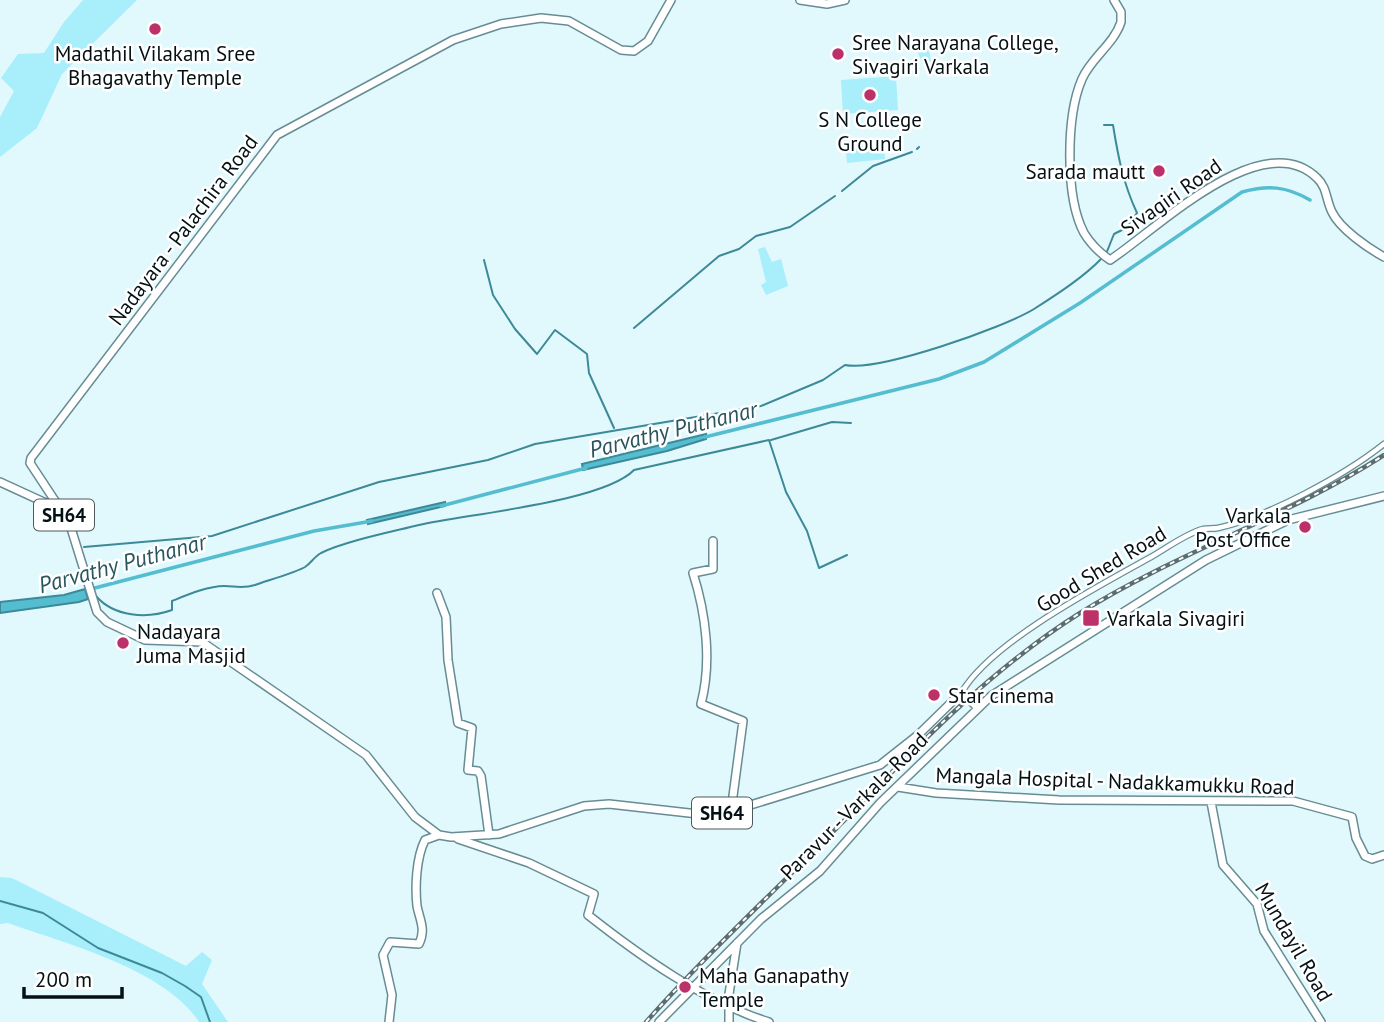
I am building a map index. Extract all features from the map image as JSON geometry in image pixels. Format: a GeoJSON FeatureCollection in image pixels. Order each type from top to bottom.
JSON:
{"type":"FeatureCollection","features":[{"type":"Feature","properties":{"kind":"main road","name":"Nadayara - Palachira Road"},"geometry":{"type":"LineString","coordinates":[[439,835],[415,817],[366,755],[219,654],[195,641],[145,640],[107,622],[97,612],[70,525],[61,510],[51,502],[30,463],[31,458],[277,135],[453,40],[501,24],[541,18],[569,21],[621,50],[634,51],[648,41],[671,0]]}},
{"type":"Feature","properties":{"kind":"main road"},"geometry":{"type":"LineString","coordinates":[[800,0],[827,4],[845,0]]}},
{"type":"Feature","properties":{"kind":"main road","name":"Sivagiri Road"},"geometry":{"type":"LineString","coordinates":[[1114,0],[1121,12],[1121,22],[1083,77],[1076,95],[1072,141],[1071,164],[1077,215],[1085,234],[1102,254],[1110,260],[1220,181],[1253,166],[1276,163],[1306,171],[1318,179],[1337,219],[1384,257]]}},
{"type":"Feature","properties":{"kind":"main road","name":"SH64"},"geometry":{"type":"LineString","coordinates":[[0,482],[51,502]]}},
{"type":"Feature","properties":{"kind":"main road","name":"Paravur - Varkala Road"},"geometry":{"type":"LineString","coordinates":[[659,1022],[737,943],[802,888],[977,707],[1059,650],[1206,560],[1288,520],[1384,496]]}},
{"type":"Feature","properties":{"kind":"main road"},"geometry":{"type":"LineString","coordinates":[[713,541],[713,569],[693,573],[702,606],[705,636],[706,685],[701,704],[743,721],[731,811]]}},
{"type":"Feature","properties":{"kind":"main road"},"geometry":{"type":"LineString","coordinates":[[437,593],[446,617],[447,651],[458,723],[472,728],[468,770],[478,771],[481,776],[489,835]]}},
{"type":"Feature","properties":{"kind":"main road","name":"SH64"},"geometry":{"type":"LineString","coordinates":[[439,835],[489,835],[517,830],[566,812],[596,805],[621,804],[707,815],[731,811],[880,765],[918,735],[962,692]]}},
{"type":"Feature","properties":{"kind":"main road"},"geometry":{"type":"LineString","coordinates":[[962,692],[977,707]]}},
{"type":"Feature","properties":{"kind":"main road","name":"Mangala Hospital - Nadakkamukku Road"},"geometry":{"type":"LineString","coordinates":[[898,787],[936,793],[1059,800],[1293,802],[1352,817],[1356,838],[1365,856],[1372,859],[1384,855]]}},
{"type":"Feature","properties":{"kind":"main road","name":"Mundayil Road"},"geometry":{"type":"LineString","coordinates":[[1211,802],[1223,865],[1257,904],[1264,930],[1321,1022]]}},
{"type":"Feature","properties":{"kind":"main road"},"geometry":{"type":"LineString","coordinates":[[389,1022],[393,1005],[383,955],[390,942],[419,944],[423,936],[418,907],[419,858],[425,840],[439,835]]}},
{"type":"Feature","properties":{"kind":"main road"},"geometry":{"type":"LineString","coordinates":[[451,837],[529,863],[594,894],[588,915],[636,953],[728,1005],[769,1022]]}},
{"type":"Feature","properties":{"kind":"main road"},"geometry":{"type":"LineString","coordinates":[[729,1022],[728,1005],[737,943]]}},
{"type":"Feature","properties":{"kind":"street","name":"Good Shed Road"},"geometry":{"type":"LineString","coordinates":[[962,692],[970,677],[1012,643],[1081,596],[1190,534],[1241,520],[1319,485],[1365,459],[1384,443]]}},
{"type":"Feature","properties":{"kind":"shaded area"},"geometry":{"type":"Polygon","coordinates":[[[83,0],[137,0],[62,74],[37,128],[0,157],[0,117],[14,91],[1,78],[18,54],[44,53],[64,22],[83,0]]]}},
{"type":"Feature","properties":{"kind":"shaded area"},"geometry":{"type":"Polygon","coordinates":[[[928,42],[931,62],[923,64],[914,44],[928,42]]]}},
{"type":"Feature","properties":{"kind":"shaded area","name":"S N College Ground"},"geometry":{"type":"Polygon","coordinates":[[[896,76],[898,110],[843,114],[841,80],[896,76]]]}},
{"type":"Feature","properties":{"kind":"shaded area"},"geometry":{"type":"Polygon","coordinates":[[[883,138],[885,159],[847,163],[845,142],[883,138]]]}},
{"type":"Feature","properties":{"kind":"shaded area"},"geometry":{"type":"Polygon","coordinates":[[[765,247],[772,262],[781,259],[788,286],[766,295],[761,285],[766,282],[758,249],[765,247]]]}},
{"type":"Feature","properties":{"kind":"shaded area"},"geometry":{"type":"Polygon","coordinates":[[[706,434],[706,439],[667,451],[583,470],[582,464],[706,434]]]}},
{"type":"Feature","properties":{"kind":"shaded area"},"geometry":{"type":"Polygon","coordinates":[[[445,502],[445,506],[368,524],[367,520],[445,502]]]}},
{"type":"Feature","properties":{"kind":"shaded area"},"geometry":{"type":"Polygon","coordinates":[[[85,589],[88,599],[79,602],[0,613],[0,602],[64,595],[85,589]]]}},
{"type":"Feature","properties":{"kind":"shaded area"},"geometry":{"type":"Polygon","coordinates":[[[0,877],[12,878],[186,966],[202,952],[212,960],[202,984],[228,1022],[199,1022],[183,1003],[163,987],[112,960],[8,923],[0,924],[0,877]]]}},
{"type":"Feature","properties":{"kind":"waterway"},"geometry":{"type":"LineString","coordinates":[[1104,125],[1113,125],[1122,169],[1137,213],[1126,228],[1114,234],[1106,254]]}},
{"type":"Feature","properties":{"kind":"waterway"},"geometry":{"type":"LineString","coordinates":[[842,191],[873,166],[912,152]]}},
{"type":"Feature","properties":{"kind":"waterway","name":"Parvathy Puthanar"},"geometry":{"type":"LineString","coordinates":[[705,437],[939,379],[984,362],[1080,303],[1242,192],[1277,188],[1310,200]]}},
{"type":"Feature","properties":{"kind":"waterway"},"geometry":{"type":"LineString","coordinates":[[634,328],[719,256],[739,249],[756,236],[790,227],[835,196]]}},
{"type":"Feature","properties":{"kind":"waterway"},"geometry":{"type":"LineString","coordinates":[[84,547],[212,536],[379,482],[488,460],[535,444],[761,406],[823,380],[845,365],[884,362],[940,347],[996,327],[1034,309],[1087,272],[1102,258]]}},
{"type":"Feature","properties":{"kind":"waterway"},"geometry":{"type":"LineString","coordinates":[[484,260],[493,295],[515,329],[537,354],[555,330],[587,354],[589,373],[614,428]]}},
{"type":"Feature","properties":{"kind":"waterway"},"geometry":{"type":"LineString","coordinates":[[771,440],[832,422],[851,423]]}},
{"type":"Feature","properties":{"kind":"waterway"},"geometry":{"type":"LineString","coordinates":[[96,596],[103,603],[121,612],[142,615],[162,613],[172,610],[172,601],[204,589],[255,585],[301,569],[321,553],[356,541],[419,525],[565,499],[618,481],[634,470],[769,440],[786,492],[807,531],[819,568],[847,555]]}},
{"type":"Feature","properties":{"kind":"waterway","name":"Parvathy Puthanar"},"geometry":{"type":"LineString","coordinates":[[441,506],[586,468]]}},
{"type":"Feature","properties":{"kind":"waterway","name":"Parvathy Puthanar"},"geometry":{"type":"LineString","coordinates":[[91,589],[314,531],[372,521]]}},
{"type":"Feature","properties":{"kind":"waterway"},"geometry":{"type":"LineString","coordinates":[[0,901],[43,913],[98,948],[162,973],[185,986],[201,997],[210,1022]]}},
{"type":"Feature","properties":{"kind":"railway"},"geometry":{"type":"LineString","coordinates":[[646,1022],[711,953],[915,749],[1010,663],[1044,637],[1117,591],[1310,497],[1384,455]]}},
{"type":"Feature","properties":{"kind":"place","name":"Madathil Vilakam Sree Bhagavathy Temple"},"geometry":{"type":"Point","coordinates":[155,29]}},
{"type":"Feature","properties":{"kind":"place","name":"Sree Narayana College, Sivagiri Varkala"},"geometry":{"type":"Point","coordinates":[838,54]}},
{"type":"Feature","properties":{"kind":"place","name":"S N College Ground"},"geometry":{"type":"Point","coordinates":[870,95]}},
{"type":"Feature","properties":{"kind":"place","name":"Sarada mautt"},"geometry":{"type":"Point","coordinates":[1159,171]}},
{"type":"Feature","properties":{"kind":"place","name":"Varkala Post Office"},"geometry":{"type":"Point","coordinates":[1305,527]}},
{"type":"Feature","properties":{"kind":"place","name":"Varkala Sivagiri"},"geometry":{"type":"Point","coordinates":[1091,618]}},
{"type":"Feature","properties":{"kind":"place","name":"Nadayara Juma Masjid"},"geometry":{"type":"Point","coordinates":[123,643]}},
{"type":"Feature","properties":{"kind":"place","name":"Star cinema"},"geometry":{"type":"Point","coordinates":[934,695]}},
{"type":"Feature","properties":{"kind":"place","name":"Maha Ganapathy Temple"},"geometry":{"type":"Point","coordinates":[685,987]}}]}
